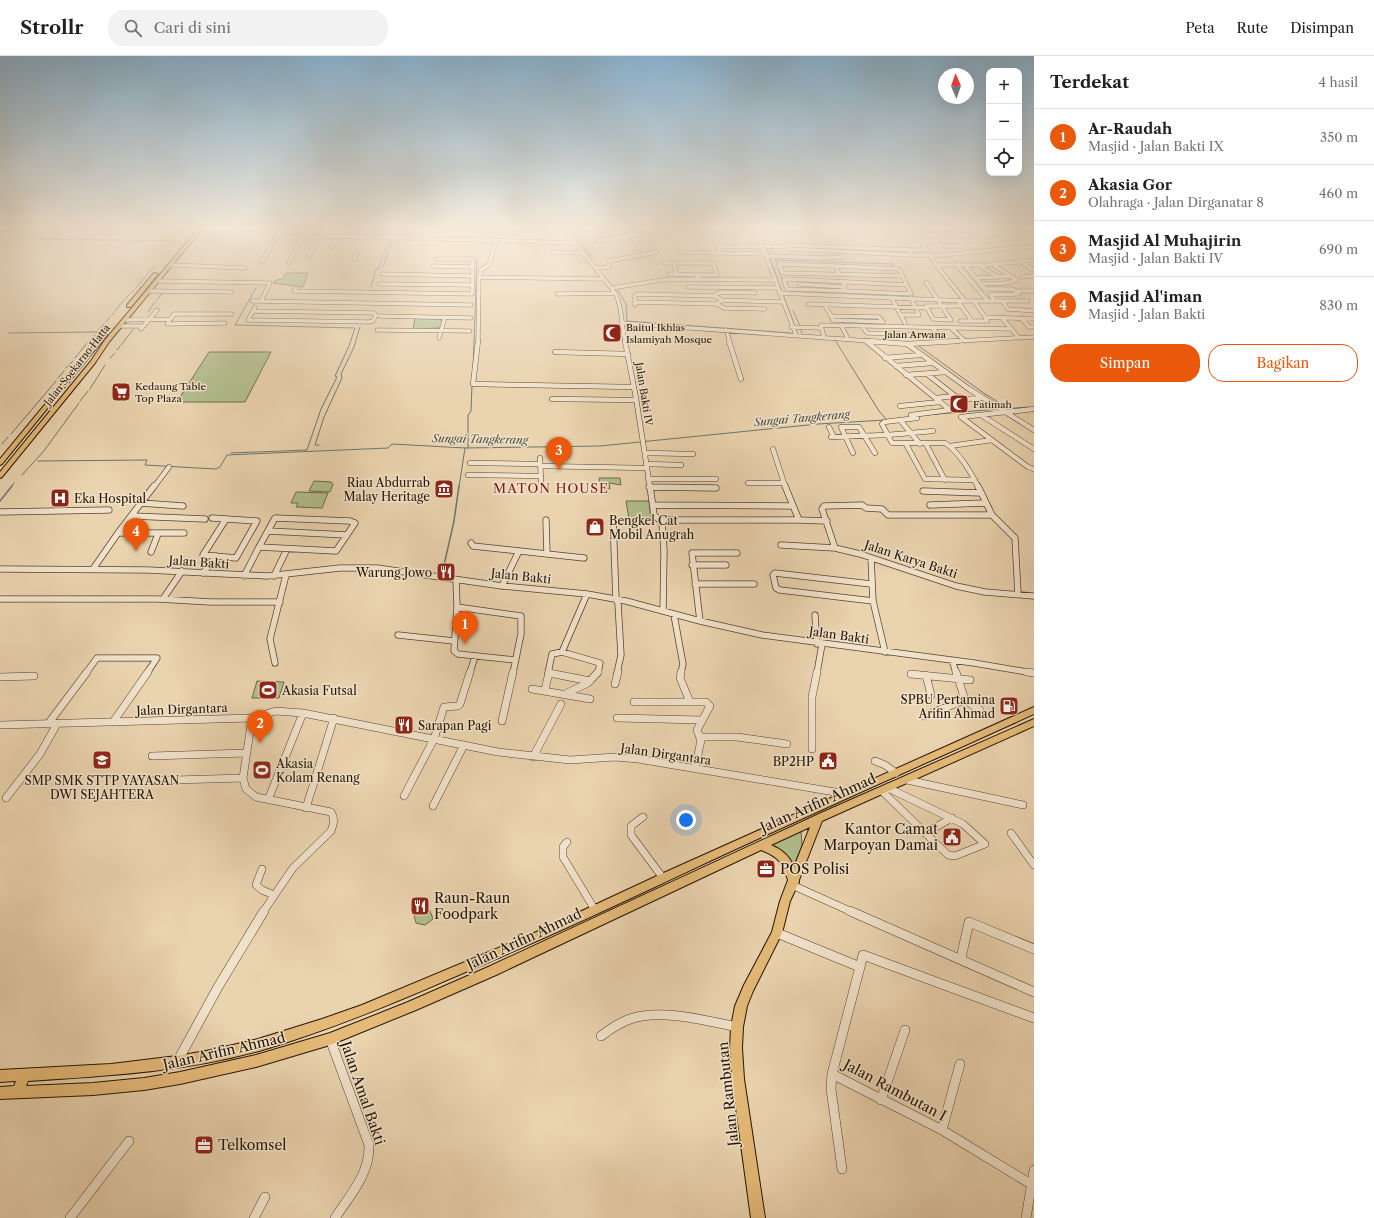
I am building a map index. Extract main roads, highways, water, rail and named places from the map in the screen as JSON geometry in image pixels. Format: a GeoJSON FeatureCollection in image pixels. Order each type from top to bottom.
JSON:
{"type":"FeatureCollection","features":[{"type":"Feature","properties":{"kind":"main road","name":"Jalan Soekarno Hatta"},"geometry":{"type":"LineString","coordinates":[[0,463],[149,283]]}},
{"type":"Feature","properties":{"kind":"main road","name":"Jalan Soekarno Hatta"},"geometry":{"type":"LineString","coordinates":[[0,476],[93,362],[99,351],[119,326],[155,283]]}},
{"type":"Feature","properties":{"kind":"main road"},"geometry":{"type":"LineString","coordinates":[[24,433],[34,433]]}},
{"type":"Feature","properties":{"kind":"main road","name":"Jalan Arifin Ahmad"},"geometry":{"type":"LineString","coordinates":[[0,1076],[112,1070],[177,1062],[258,1045],[322,1025],[364,1010],[545,934],[663,878],[847,794],[951,749],[1034,710]]}},
{"type":"Feature","properties":{"kind":"main road","name":"Jalan Arifin Ahmad"},"geometry":{"type":"LineString","coordinates":[[0,1093],[93,1089],[144,1084],[180,1078],[256,1061],[330,1039],[412,1006],[552,944],[761,846],[1034,722]]}},
{"type":"Feature","properties":{"kind":"main road"},"geometry":{"type":"LineString","coordinates":[[951,749],[960,756]]}},
{"type":"Feature","properties":{"kind":"main road","name":"Jalan Rambutan"},"geometry":{"type":"LineString","coordinates":[[758,1218],[738,1079],[736,1048],[737,1027],[741,1006],[748,989],[777,933],[785,901],[818,820]]}},
{"type":"Feature","properties":{"kind":"main road"},"geometry":{"type":"LineString","coordinates":[[761,846],[784,857],[793,883]]}},
{"type":"Feature","properties":{"kind":"main road"},"geometry":{"type":"LineString","coordinates":[[545,934],[552,944]]}},
{"type":"Feature","properties":{"kind":"main road"},"geometry":{"type":"LineString","coordinates":[[18,1092],[24,1075]]}},
{"type":"Feature","properties":{"kind":"waterway"},"geometry":{"type":"LineString","coordinates":[[136,288],[140,283]]}},
{"type":"Feature","properties":{"kind":"waterway"},"geometry":{"type":"LineString","coordinates":[[473,370],[476,283]]}},
{"type":"Feature","properties":{"kind":"waterway"},"geometry":{"type":"LineString","coordinates":[[779,283],[782,292]]}},
{"type":"Feature","properties":{"kind":"waterway"},"geometry":{"type":"LineString","coordinates":[[231,453],[307,450],[321,409],[337,377],[335,376],[349,346],[355,328],[235,325],[256,288]]}},
{"type":"Feature","properties":{"kind":"waterway"},"geometry":{"type":"LineString","coordinates":[[126,298],[134,290]]}},
{"type":"Feature","properties":{"kind":"waterway"},"geometry":{"type":"LineString","coordinates":[[618,290],[626,304],[627,321],[791,333]]}},
{"type":"Feature","properties":{"kind":"waterway"},"geometry":{"type":"LineString","coordinates":[[157,300],[163,292]]}},
{"type":"Feature","properties":{"kind":"waterway"},"geometry":{"type":"LineString","coordinates":[[783,294],[794,324]]}},
{"type":"Feature","properties":{"kind":"waterway"},"geometry":{"type":"LineString","coordinates":[[115,311],[124,300]]}},
{"type":"Feature","properties":{"kind":"waterway"},"geometry":{"type":"LineString","coordinates":[[148,312],[155,302]]}},
{"type":"Feature","properties":{"kind":"waterway"},"geometry":{"type":"LineString","coordinates":[[793,310],[800,326]]}},
{"type":"Feature","properties":{"kind":"waterway"},"geometry":{"type":"LineString","coordinates":[[106,322],[110,317]]}},
{"type":"Feature","properties":{"kind":"waterway"},"geometry":{"type":"LineString","coordinates":[[9,333],[97,332],[104,324]]}},
{"type":"Feature","properties":{"kind":"waterway"},"geometry":{"type":"LineString","coordinates":[[121,345],[135,327]]}},
{"type":"Feature","properties":{"kind":"waterway"},"geometry":{"type":"LineString","coordinates":[[319,445],[315,445],[324,417],[342,378],[341,374],[354,347],[360,327]]}},
{"type":"Feature","properties":{"kind":"waterway"},"geometry":{"type":"LineString","coordinates":[[800,328],[803,336]]}},
{"type":"Feature","properties":{"kind":"waterway"},"geometry":{"type":"LineString","coordinates":[[90,341],[95,335]]}},
{"type":"Feature","properties":{"kind":"waterway"},"geometry":{"type":"LineString","coordinates":[[835,340],[879,411],[886,419]]}},
{"type":"Feature","properties":{"kind":"waterway"},"geometry":{"type":"LineString","coordinates":[[75,358],[87,343]]}},
{"type":"Feature","properties":{"kind":"waterway"},"geometry":{"type":"LineString","coordinates":[[916,344],[985,394],[1008,408]]}},
{"type":"Feature","properties":{"kind":"waterway"},"geometry":{"type":"LineString","coordinates":[[117,350],[120,346]]}},
{"type":"Feature","properties":{"kind":"waterway"},"geometry":{"type":"LineString","coordinates":[[110,358],[115,353]]}},
{"type":"Feature","properties":{"kind":"waterway"},"geometry":{"type":"LineString","coordinates":[[66,368],[73,361]]}},
{"type":"Feature","properties":{"kind":"waterway"},"geometry":{"type":"LineString","coordinates":[[90,389],[105,365]]}},
{"type":"Feature","properties":{"kind":"waterway"},"geometry":{"type":"LineString","coordinates":[[58,378],[64,371]]}},
{"type":"Feature","properties":{"kind":"waterway"},"geometry":{"type":"LineString","coordinates":[[11,434],[56,381]]}},
{"type":"Feature","properties":{"kind":"waterway"},"geometry":{"type":"LineString","coordinates":[[468,448],[468,415],[471,411],[472,385]]}},
{"type":"Feature","properties":{"kind":"waterway"},"geometry":{"type":"LineString","coordinates":[[80,401],[88,391]]}},
{"type":"Feature","properties":{"kind":"waterway"},"geometry":{"type":"LineString","coordinates":[[22,475],[43,452],[79,403]]}},
{"type":"Feature","properties":{"kind":"waterway","name":"Sungai Tangkerang"},"geometry":{"type":"LineString","coordinates":[[1004,409],[1028,407]]}},
{"type":"Feature","properties":{"kind":"waterway","name":"Sungai Tangkerang"},"geometry":{"type":"LineString","coordinates":[[926,415],[998,409]]}},
{"type":"Feature","properties":{"kind":"waterway","name":"Sungai Tangkerang"},"geometry":{"type":"LineString","coordinates":[[468,448],[600,446],[818,424],[885,420]]}},
{"type":"Feature","properties":{"kind":"waterway"},"geometry":{"type":"LineString","coordinates":[[2,444],[8,437]]}},
{"type":"Feature","properties":{"kind":"waterway","name":"Sungai Tangkerang"},"geometry":{"type":"LineString","coordinates":[[38,461],[147,460],[145,465],[216,469],[220,467],[227,455],[388,448],[392,444],[465,448]]}},
{"type":"Feature","properties":{"kind":"waterway"},"geometry":{"type":"LineString","coordinates":[[459,487],[465,448]]}},
{"type":"Feature","properties":{"kind":"waterway"},"geometry":{"type":"LineString","coordinates":[[11,487],[14,483]]}},
{"type":"Feature","properties":{"kind":"waterway"},"geometry":{"type":"LineString","coordinates":[[0,501],[12,486]]}},
{"type":"Feature","properties":{"kind":"waterway"},"geometry":{"type":"LineString","coordinates":[[442,574],[454,521],[459,486]]}},
{"type":"Feature","properties":{"kind":"place","name":"Baitul Ikhlas Islamiyah Mosque"},"geometry":{"type":"Point","coordinates":[612,333]}},
{"type":"Feature","properties":{"kind":"place","name":"Kedaung Table Top Plaza"},"geometry":{"type":"Point","coordinates":[121,392]}},
{"type":"Feature","properties":{"kind":"place","name":"Fatimah"},"geometry":{"type":"Point","coordinates":[959,404]}},
{"type":"Feature","properties":{"kind":"place","name":"Masjid Al Muhajirin"},"geometry":{"type":"Point","coordinates":[559,470]}},
{"type":"Feature","properties":{"kind":"place","name":"Riau Abdurrab Malay Heritage"},"geometry":{"type":"Point","coordinates":[444,489]}},
{"type":"Feature","properties":{"kind":"place","name":"Eka Hospital"},"geometry":{"type":"Point","coordinates":[60,498]}},
{"type":"Feature","properties":{"kind":"place","name":"Bengkel Cat Mobil Anugrah"},"geometry":{"type":"Point","coordinates":[595,527]}},
{"type":"Feature","properties":{"kind":"place","name":"Masjid Al'iman"},"geometry":{"type":"Point","coordinates":[136,551]}},
{"type":"Feature","properties":{"kind":"place","name":"Warung Jowo"},"geometry":{"type":"Point","coordinates":[446,572]}},
{"type":"Feature","properties":{"kind":"place","name":"Ar-Raudah"},"geometry":{"type":"Point","coordinates":[465,644]}},
{"type":"Feature","properties":{"kind":"place","name":"Akasia Futsal"},"geometry":{"type":"Point","coordinates":[268,690]}},
{"type":"Feature","properties":{"kind":"place","name":"SPBU Pertamina Arifin Ahmad"},"geometry":{"type":"Point","coordinates":[1009,706]}},
{"type":"Feature","properties":{"kind":"place","name":"Sarapan Pagi"},"geometry":{"type":"Point","coordinates":[404,725]}},
{"type":"Feature","properties":{"kind":"place","name":"Akasia Gor"},"geometry":{"type":"Point","coordinates":[260,743]}},
{"type":"Feature","properties":{"kind":"place","name":"SMP SMK STTP YAYASAN DWI SEJAHTERA"},"geometry":{"type":"Point","coordinates":[102,760]}},
{"type":"Feature","properties":{"kind":"place","name":"BP2HP"},"geometry":{"type":"Point","coordinates":[828,761]}},
{"type":"Feature","properties":{"kind":"place","name":"Akasia Kolam Renang"},"geometry":{"type":"Point","coordinates":[262,770]}},
{"type":"Feature","properties":{"kind":"place","name":"Kantor Camat Marpoyan Damai"},"geometry":{"type":"Point","coordinates":[952,837]}},
{"type":"Feature","properties":{"kind":"place","name":"POS Polisi"},"geometry":{"type":"Point","coordinates":[766,869]}},
{"type":"Feature","properties":{"kind":"place","name":"Raun-Raun Foodpark"},"geometry":{"type":"Point","coordinates":[420,906]}},
{"type":"Feature","properties":{"kind":"place","name":"Telkomsel"},"geometry":{"type":"Point","coordinates":[204,1145]}},
{"type":"Feature","properties":{"kind":"district","name":"MATON HOUSE"},"geometry":{"type":"Point","coordinates":[551,488]}}]}
